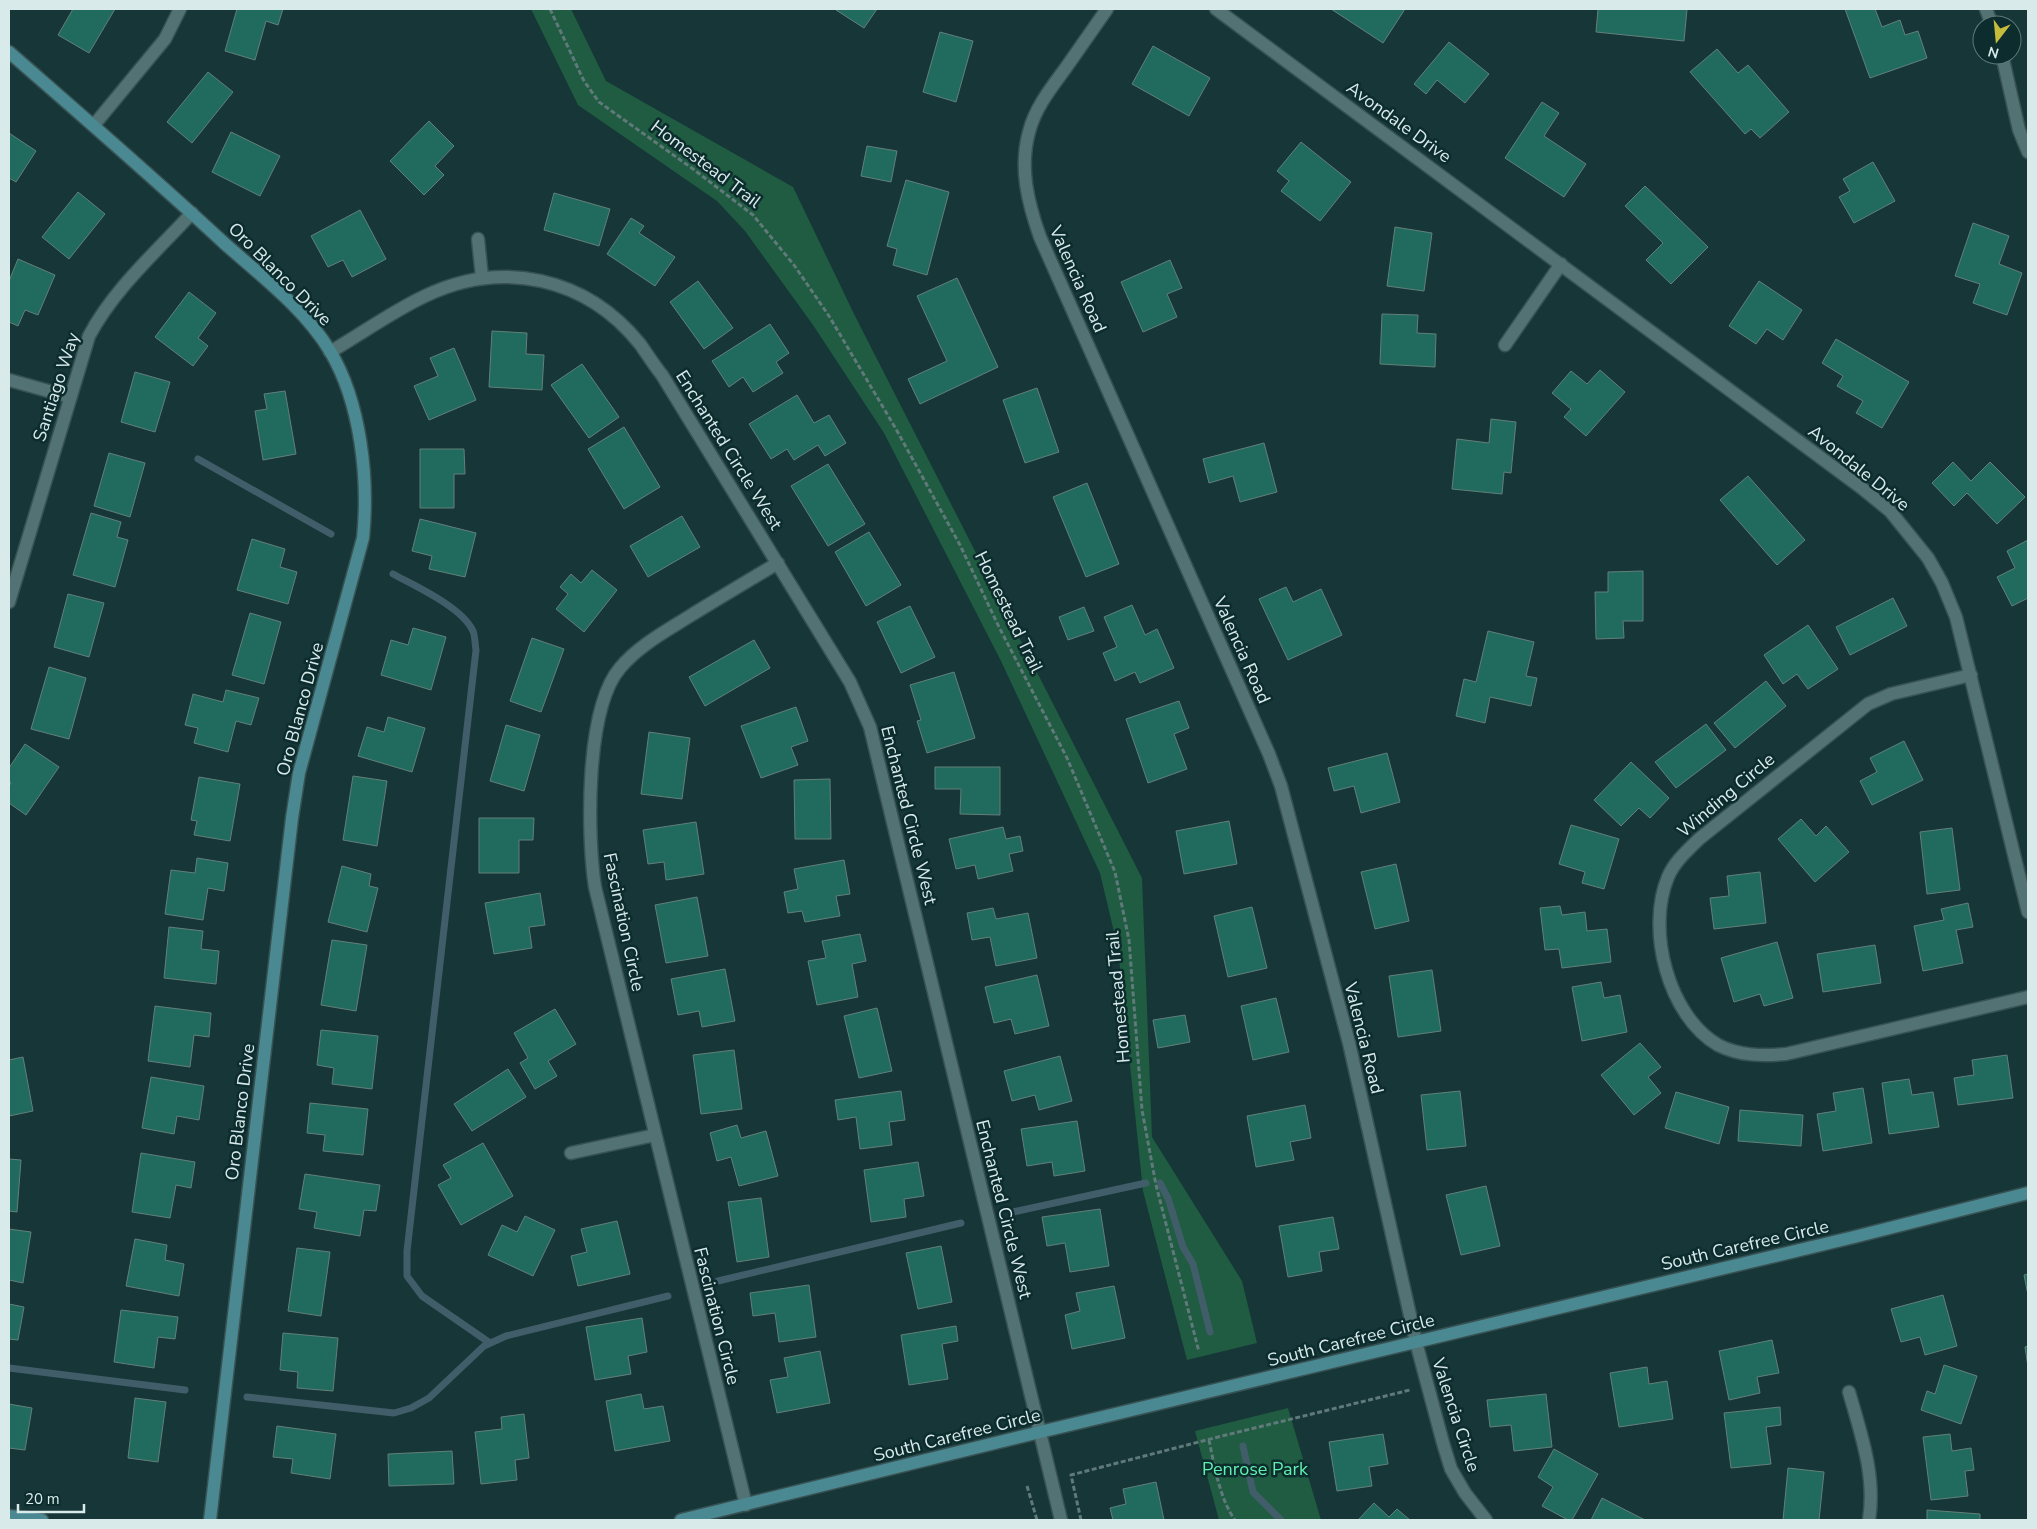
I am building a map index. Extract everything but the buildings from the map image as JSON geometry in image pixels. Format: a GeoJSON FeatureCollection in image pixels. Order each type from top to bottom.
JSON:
{"type":"FeatureCollection","features":[{"type":"Feature","properties":{"kind":"street"},"geometry":{"type":"LineString","coordinates":[[94,125],[165,39],[180,9]]}},
{"type":"Feature","properties":{"kind":"street","name":"Valencia Road"},"geometry":{"type":"LineString","coordinates":[[1107,9],[1039,107],[1029,132],[1025,160],[1030,210],[1040,237],[1269,754],[1281,786],[1349,1043],[1416,1342]]}},
{"type":"Feature","properties":{"kind":"street","name":"Avondale Drive"},"geometry":{"type":"LineString","coordinates":[[1216,9],[1561,264],[1890,511],[1928,558],[1942,582],[1956,617],[2028,912]]}},
{"type":"Feature","properties":{"kind":"street","name":"Oro Blanco Drive"},"geometry":{"type":"LineString","coordinates":[[9,52],[192,213],[311,325],[330,352],[344,382],[355,414],[365,480],[366,507],[363,538],[299,773],[292,818],[210,1520]]}},
{"type":"Feature","properties":{"kind":"street"},"geometry":{"type":"LineString","coordinates":[[2004,65],[2019,130],[2028,152]]}},
{"type":"Feature","properties":{"kind":"street","name":"Santiago Way"},"geometry":{"type":"LineString","coordinates":[[9,602],[89,336],[113,299],[192,213]]}},
{"type":"Feature","properties":{"kind":"street"},"geometry":{"type":"LineString","coordinates":[[478,239],[482,278]]}},
{"type":"Feature","properties":{"kind":"street"},"geometry":{"type":"LineString","coordinates":[[1505,345],[1561,264]]}},
{"type":"Feature","properties":{"kind":"street","name":"Enchanted Circle West"},"geometry":{"type":"LineString","coordinates":[[330,352],[424,296],[455,284],[482,278],[508,276],[535,279],[562,286],[591,303],[615,319],[639,343],[662,375],[850,682],[870,727],[1061,1520]]}},
{"type":"Feature","properties":{"kind":"street"},"geometry":{"type":"LineString","coordinates":[[9,380],[70,396]]}},
{"type":"Feature","properties":{"kind":"street","name":"Fascination Circle"},"geometry":{"type":"LineString","coordinates":[[746,1505],[595,887],[591,858],[590,800],[597,724],[605,694],[619,669],[638,651],[663,633],[778,562]]}},
{"type":"Feature","properties":{"kind":"street","name":"Winding Circle"},"geometry":{"type":"LineString","coordinates":[[1971,675],[1891,694],[1868,704],[1699,839],[1683,855],[1668,876],[1662,895],[1660,920],[1662,947],[1674,995],[1687,1017],[1703,1034],[1719,1046],[1741,1053],[1762,1056],[1786,1054],[2028,997]]}},
{"type":"Feature","properties":{"kind":"street"},"geometry":{"type":"LineString","coordinates":[[571,1153],[655,1135]]}},
{"type":"Feature","properties":{"kind":"street","name":"South Carefree Circle"},"geometry":{"type":"LineString","coordinates":[[681,1520],[1854,1237],[2028,1192]]}},
{"type":"Feature","properties":{"kind":"street","name":"Valencia Circle"},"geometry":{"type":"LineString","coordinates":[[1416,1342],[1451,1469],[1464,1493],[1486,1520]]}},
{"type":"Feature","properties":{"kind":"street"},"geometry":{"type":"LineString","coordinates":[[1850,1392],[1869,1468],[1871,1494],[1869,1520]]}},
{"type":"Feature","properties":{"kind":"street"},"geometry":{"type":"LineString","coordinates":[[9,1516],[42,1520]]}},
{"type":"Feature","properties":{"kind":"path","name":"Homestead Trail"},"geometry":{"type":"LineString","coordinates":[[550,9],[584,80],[599,102],[754,215],[809,287],[829,316],[896,429],[960,545],[999,626],[1068,758],[1116,872],[1129,940],[1142,1110],[1156,1185],[1199,1352]]}},
{"type":"Feature","properties":{"kind":"path"},"geometry":{"type":"LineString","coordinates":[[1081,1520],[1071,1475],[1410,1390]]}},
{"type":"Feature","properties":{"kind":"path"},"geometry":{"type":"LineString","coordinates":[[1209,1440],[1216,1475],[1235,1520]]}},
{"type":"Feature","properties":{"kind":"path"},"geometry":{"type":"LineString","coordinates":[[1027,1486],[1037,1520]]}},
{"type":"Feature","properties":{"kind":"green space"},"geometry":{"type":"Polygon","coordinates":[[[531,9],[571,9],[606,81],[793,187],[855,316],[1142,878],[1152,1137],[1242,1281],[1257,1343],[1187,1360],[1143,1191],[1118,949],[1100,873],[1001,661],[884,433],[813,325],[745,231],[717,201],[578,105],[531,9]]]}},
{"type":"Feature","properties":{"kind":"green space","name":"Penrose Park"},"geometry":{"type":"Polygon","coordinates":[[[1288,1408],[1321,1520],[1219,1520],[1195,1431],[1288,1408]]]}},
{"type":"Feature","properties":{"kind":"waterway"},"geometry":{"type":"LineString","coordinates":[[198,459],[331,534]]}},
{"type":"Feature","properties":{"kind":"waterway"},"geometry":{"type":"LineString","coordinates":[[393,574],[437,598],[459,614],[473,631],[476,650],[407,1251],[407,1276],[422,1296],[490,1343]]}},
{"type":"Feature","properties":{"kind":"waterway"},"geometry":{"type":"LineString","coordinates":[[1013,1212],[1146,1183]]}},
{"type":"Feature","properties":{"kind":"waterway"},"geometry":{"type":"LineString","coordinates":[[1160,1183],[1168,1198],[1183,1247],[1193,1264],[1210,1332]]}},
{"type":"Feature","properties":{"kind":"waterway"},"geometry":{"type":"LineString","coordinates":[[718,1281],[961,1223]]}},
{"type":"Feature","properties":{"kind":"waterway"},"geometry":{"type":"LineString","coordinates":[[247,1397],[394,1413],[411,1408],[429,1398],[484,1346],[506,1336],[668,1296]]}},
{"type":"Feature","properties":{"kind":"waterway"},"geometry":{"type":"LineString","coordinates":[[9,1368],[185,1390]]}},
{"type":"Feature","properties":{"kind":"waterway"},"geometry":{"type":"LineString","coordinates":[[1243,1446],[1253,1492],[1281,1520]]}}]}
